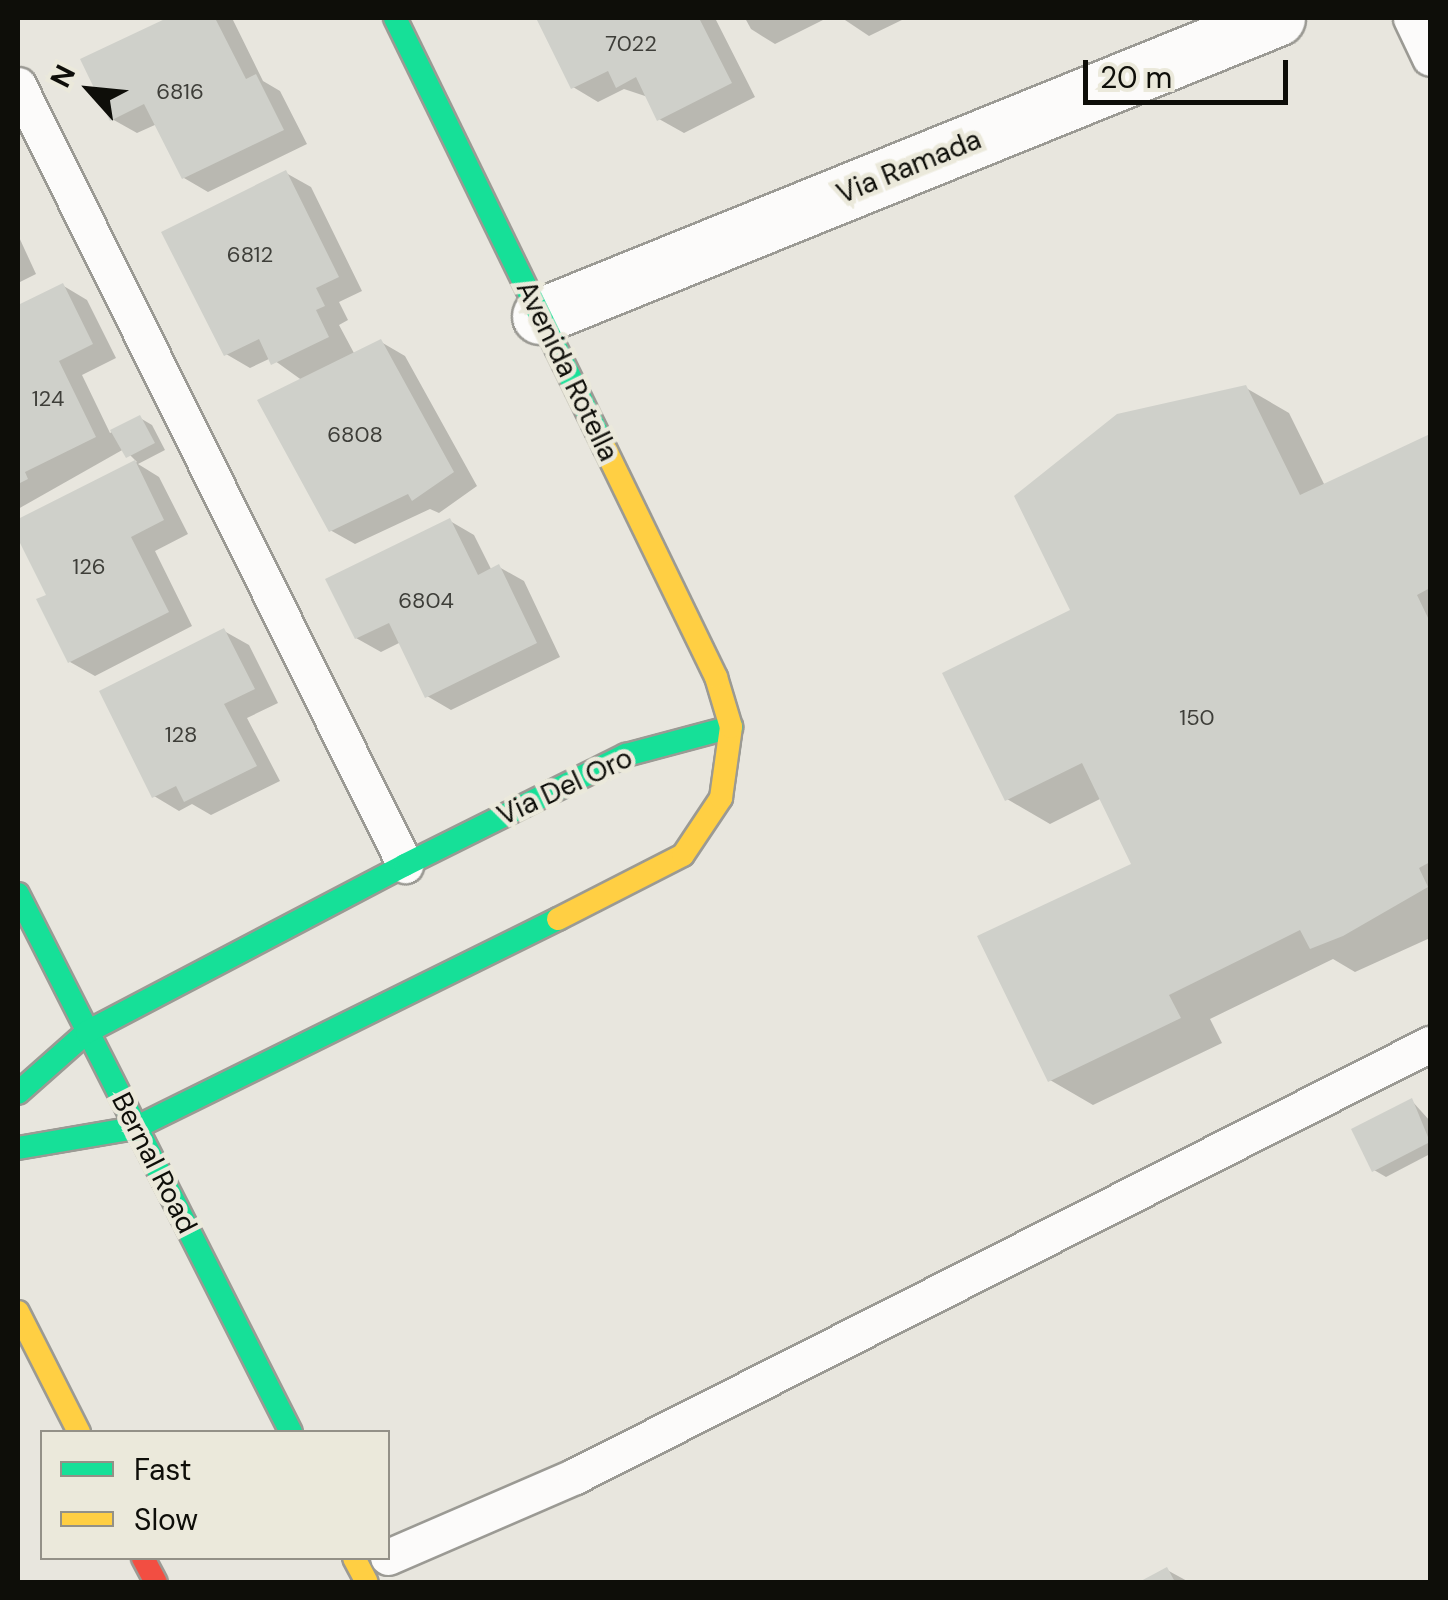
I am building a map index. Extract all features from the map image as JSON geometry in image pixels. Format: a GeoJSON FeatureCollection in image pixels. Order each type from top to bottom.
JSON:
{"type":"FeatureCollection","features":[{"type":"Feature","properties":{"kind":"street","name":"Avenida Rotella"},"geometry":{"type":"LineString","coordinates":[[395,18],[716,677],[731,727]]}},
{"type":"Feature","properties":{"kind":"street","name":"Via Ramada"},"geometry":{"type":"LineString","coordinates":[[540,316],[1277,18]]}},
{"type":"Feature","properties":{"kind":"street","name":"Via Del Oro"},"geometry":{"type":"LineString","coordinates":[[18,1094],[86,1032],[404,866],[626,755],[731,727]]}},
{"type":"Feature","properties":{"kind":"street"},"geometry":{"type":"LineString","coordinates":[[18,1148],[135,1128],[229,1087],[683,854],[720,798],[731,727]]}},
{"type":"Feature","properties":{"kind":"street","name":"Bernal Road"},"geometry":{"type":"LineString","coordinates":[[18,894],[290,1430]]}},
{"type":"Feature","properties":{"kind":"street"},"geometry":{"type":"LineString","coordinates":[[18,1312],[78,1430]]}},
{"type":"Feature","properties":{"kind":"lane"},"geometry":{"type":"LineString","coordinates":[[1412,18],[1430,58]]}},
{"type":"Feature","properties":{"kind":"lane"},"geometry":{"type":"LineString","coordinates":[[18,86],[404,866]]}},
{"type":"Feature","properties":{"kind":"lane"},"geometry":{"type":"LineString","coordinates":[[390,1557],[575,1476],[1430,1044]]}},
{"type":"Feature","properties":{"kind":"building"},"geometry":{"type":"Polygon","coordinates":[[[167,18],[215,18],[246,79],[256,74],[284,130],[182,179],[144,104],[110,121],[80,59],[167,18]]]}},
{"type":"Feature","properties":{"kind":"building"},"geometry":{"type":"Polygon","coordinates":[[[536,18],[699,18],[732,83],[657,121],[636,77],[616,88],[608,71],[571,89],[536,18]]]}},
{"type":"Feature","properties":{"kind":"building"},"geometry":{"type":"Polygon","coordinates":[[[286,170],[339,277],[316,288],[325,306],[316,310],[329,337],[271,365],[259,339],[224,356],[161,232],[286,170]]]}},
{"type":"Feature","properties":{"kind":"building"},"geometry":{"type":"Polygon","coordinates":[[[63,283],[93,344],[59,361],[96,437],[25,472],[28,479],[18,484],[18,305],[63,283]]]}},
{"type":"Feature","properties":{"kind":"building"},"geometry":{"type":"Polygon","coordinates":[[[381,339],[454,472],[412,501],[408,494],[329,532],[257,400],[381,339]]]}},
{"type":"Feature","properties":{"kind":"building"},"geometry":{"type":"Polygon","coordinates":[[[1246,385],[1300,495],[1430,434],[1430,588],[1417,595],[1430,622],[1430,862],[1419,868],[1428,887],[1343,936],[1310,949],[1300,930],[1169,995],[1181,1018],[1048,1082],[977,936],[1131,864],[1082,763],[1005,801],[942,673],[1070,610],[1014,496],[1117,414],[1246,385]]]}},
{"type":"Feature","properties":{"kind":"building"},"geometry":{"type":"Polygon","coordinates":[[[140,415],[155,443],[126,458],[110,430],[140,415]]]}},
{"type":"Feature","properties":{"kind":"building"},"geometry":{"type":"Polygon","coordinates":[[[135,460],[164,520],[131,537],[169,612],[68,663],[36,599],[46,595],[18,539],[18,519],[135,460]]]}},
{"type":"Feature","properties":{"kind":"building"},"geometry":{"type":"Polygon","coordinates":[[[450,518],[478,575],[499,564],[537,643],[425,698],[389,623],[355,639],[325,579],[450,518]]]}},
{"type":"Feature","properties":{"kind":"building"},"geometry":{"type":"Polygon","coordinates":[[[224,628],[255,689],[224,704],[257,766],[184,802],[176,786],[152,798],[99,691],[224,628]]]}},
{"type":"Feature","properties":{"kind":"building"},"geometry":{"type":"Polygon","coordinates":[[[1412,1098],[1430,1142],[1372,1172],[1351,1129],[1412,1098]]]}},
{"type":"Feature","properties":{"kind":"building"},"geometry":{"type":"Polygon","coordinates":[[[1167,1567],[1175,1582],[1139,1582],[1167,1567]]]}},
{"type":"Feature","properties":{"kind":"traffic: fast"},"geometry":{"type":"LineString","coordinates":[[395,18],[604,446]]}},
{"type":"Feature","properties":{"kind":"traffic: fast"},"geometry":{"type":"LineString","coordinates":[[18,1093],[87,1032],[405,865],[626,755],[731,727]]}},
{"type":"Feature","properties":{"kind":"traffic: fast"},"geometry":{"type":"LineString","coordinates":[[18,894],[290,1430]]}},
{"type":"Feature","properties":{"kind":"traffic: fast"},"geometry":{"type":"LineString","coordinates":[[18,1148],[135,1128],[558,919]]}},
{"type":"Feature","properties":{"kind":"traffic: slow"},"geometry":{"type":"LineString","coordinates":[[558,919],[683,855],[721,798],[731,727],[716,677],[604,446]]}},
{"type":"Feature","properties":{"kind":"traffic: slow"},"geometry":{"type":"LineString","coordinates":[[18,1312],[78,1430]]}},
{"type":"Feature","properties":{"kind":"traffic: slow"},"geometry":{"type":"LineString","coordinates":[[355,1560],[367,1582]]}},
{"type":"Feature","properties":{"kind":"traffic: jam"},"geometry":{"type":"LineString","coordinates":[[144,1560],[156,1582]]}}]}
